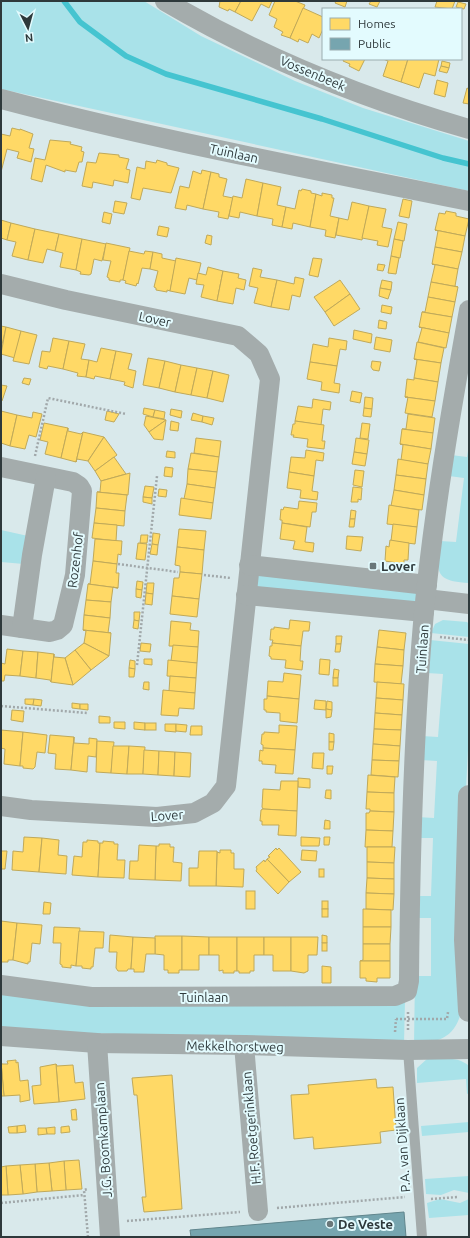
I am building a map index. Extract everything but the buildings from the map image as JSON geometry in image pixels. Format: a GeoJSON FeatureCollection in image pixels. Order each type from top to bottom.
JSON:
{"type":"FeatureCollection","features":[{"type":"Feature","properties":{"kind":"street","name":"Vossenbeek"},"geometry":{"type":"LineString","coordinates":[[165,1],[198,20],[285,61],[374,98],[469,129]]}},
{"type":"Feature","properties":{"kind":"street","name":"Tuinlaan"},"geometry":{"type":"LineString","coordinates":[[1,99],[70,117],[236,154],[469,201]]}},
{"type":"Feature","properties":{"kind":"street","name":"Lover"},"geometry":{"type":"LineString","coordinates":[[1,284],[66,300],[238,336],[259,354],[270,379],[247,580],[226,786],[213,803],[194,813],[157,817],[31,810],[1,806]]}},
{"type":"Feature","properties":{"kind":"street","name":"Tuinlaan"},"geometry":{"type":"LineString","coordinates":[[1,985],[91,997],[395,996],[407,991],[409,981],[411,826],[426,599],[444,461],[469,310]]}},
{"type":"Feature","properties":{"kind":"street","name":"Rozenhof"},"geometry":{"type":"LineString","coordinates":[[1,467],[73,482],[79,486],[82,491],[75,575],[63,625],[58,630],[50,632],[1,625]]}},
{"type":"Feature","properties":{"kind":"street"},"geometry":{"type":"LineString","coordinates":[[22,628],[32,555],[39,476]]}},
{"type":"Feature","properties":{"kind":"street"},"geometry":{"type":"LineString","coordinates":[[247,580],[469,604]]}},
{"type":"Feature","properties":{"kind":"street"},"geometry":{"type":"LineString","coordinates":[[247,580],[426,599]]}},
{"type":"Feature","properties":{"kind":"street"},"geometry":{"type":"LineString","coordinates":[[468,1009],[465,940],[469,796]]}},
{"type":"Feature","properties":{"kind":"street","name":"Mekkelhorstweg"},"geometry":{"type":"LineString","coordinates":[[1,1036],[97,1043],[244,1045],[408,1050],[469,1049]]}},
{"type":"Feature","properties":{"kind":"street","name":"J.G. Boomkamplaan"},"geometry":{"type":"LineString","coordinates":[[97,1043],[110,1237]]}},
{"type":"Feature","properties":{"kind":"street","name":"H.F. Roetgerinklaan"},"geometry":{"type":"LineString","coordinates":[[244,1045],[258,1211]]}},
{"type":"Feature","properties":{"kind":"lane","name":"P.A. van Dijklaan"},"geometry":{"type":"LineString","coordinates":[[408,1050],[422,1237]]}},
{"type":"Feature","properties":{"kind":"path"},"geometry":{"type":"LineString","coordinates":[[39,476],[48,398],[126,414]]}},
{"type":"Feature","properties":{"kind":"path"},"geometry":{"type":"LineString","coordinates":[[137,665],[157,476]]}},
{"type":"Feature","properties":{"kind":"path"},"geometry":{"type":"LineString","coordinates":[[118,564],[178,572]]}},
{"type":"Feature","properties":{"kind":"path"},"geometry":{"type":"LineString","coordinates":[[204,575],[247,580]]}},
{"type":"Feature","properties":{"kind":"path"},"geometry":{"type":"LineString","coordinates":[[423,636],[469,640]]}},
{"type":"Feature","properties":{"kind":"path"},"geometry":{"type":"LineString","coordinates":[[1,706],[87,713]]}},
{"type":"Feature","properties":{"kind":"path"},"geometry":{"type":"LineString","coordinates":[[407,991],[408,1050]]}},
{"type":"Feature","properties":{"kind":"path"},"geometry":{"type":"LineString","coordinates":[[396,1018],[447,1018],[449,1006],[468,1009]]}},
{"type":"Feature","properties":{"kind":"path"},"geometry":{"type":"LineString","coordinates":[[1,1203],[84,1196]]}},
{"type":"Feature","properties":{"kind":"path"},"geometry":{"type":"LineString","coordinates":[[419,1200],[458,1197]]}},
{"type":"Feature","properties":{"kind":"shaded area"},"geometry":{"type":"Polygon","coordinates":[[[1,1],[144,1],[201,36],[295,81],[363,108],[469,141],[469,191],[1,89],[1,1]]]}},
{"type":"Feature","properties":{"kind":"shaded area"},"geometry":{"type":"Polygon","coordinates":[[[469,445],[469,583],[457,582],[443,577],[438,567],[438,560],[440,541],[456,542],[464,478],[449,476],[451,455],[467,457],[469,445]]]}},
{"type":"Feature","properties":{"kind":"shaded area"},"geometry":{"type":"Polygon","coordinates":[[[1,530],[28,536],[24,564],[1,562],[1,530]]]}},
{"type":"Feature","properties":{"kind":"shaded area"},"geometry":{"type":"Polygon","coordinates":[[[259,575],[417,593],[416,600],[414,602],[263,591],[257,586],[255,580],[259,575]]]}},
{"type":"Feature","properties":{"kind":"shaded area"},"geometry":{"type":"Polygon","coordinates":[[[443,620],[467,622],[469,624],[469,637],[431,633],[435,624],[443,620]]]}},
{"type":"Feature","properties":{"kind":"shaded area"},"geometry":{"type":"Polygon","coordinates":[[[430,640],[469,644],[469,731],[465,808],[463,1004],[457,1023],[448,1035],[441,1039],[414,1045],[415,976],[431,976],[431,918],[415,918],[415,896],[431,896],[433,838],[417,838],[417,817],[434,818],[437,761],[421,760],[422,736],[438,737],[443,674],[427,673],[430,640]]]}},
{"type":"Feature","properties":{"kind":"shaded area"},"geometry":{"type":"Polygon","coordinates":[[[1,994],[405,1000],[404,1044],[1,1030],[1,994]]]}},
{"type":"Feature","properties":{"kind":"shaded area"},"geometry":{"type":"Polygon","coordinates":[[[427,1059],[455,1059],[469,1066],[469,1093],[467,1094],[466,1079],[417,1083],[417,1068],[427,1059]]]}},
{"type":"Feature","properties":{"kind":"shaded area"},"geometry":{"type":"Polygon","coordinates":[[[469,1122],[469,1132],[422,1136],[421,1126],[469,1122]]]}},
{"type":"Feature","properties":{"kind":"shaded area"},"geometry":{"type":"Polygon","coordinates":[[[469,1176],[469,1193],[454,1190],[441,1195],[426,1194],[425,1179],[469,1176]]]}},
{"type":"Feature","properties":{"kind":"shaded area"},"geometry":{"type":"Polygon","coordinates":[[[440,1199],[460,1203],[469,1199],[469,1215],[429,1218],[427,1203],[440,1199]]]}},
{"type":"Feature","properties":{"kind":"waterway"},"geometry":{"type":"LineString","coordinates":[[64,1],[80,22],[126,56],[166,74],[322,119],[443,158],[469,164]]}},
{"type":"Feature","properties":{"kind":"place","name":"Lover"},"geometry":{"type":"Point","coordinates":[373,566]}},
{"type":"Feature","properties":{"kind":"place","name":"De Veste"},"geometry":{"type":"Point","coordinates":[330,1224]}}]}
